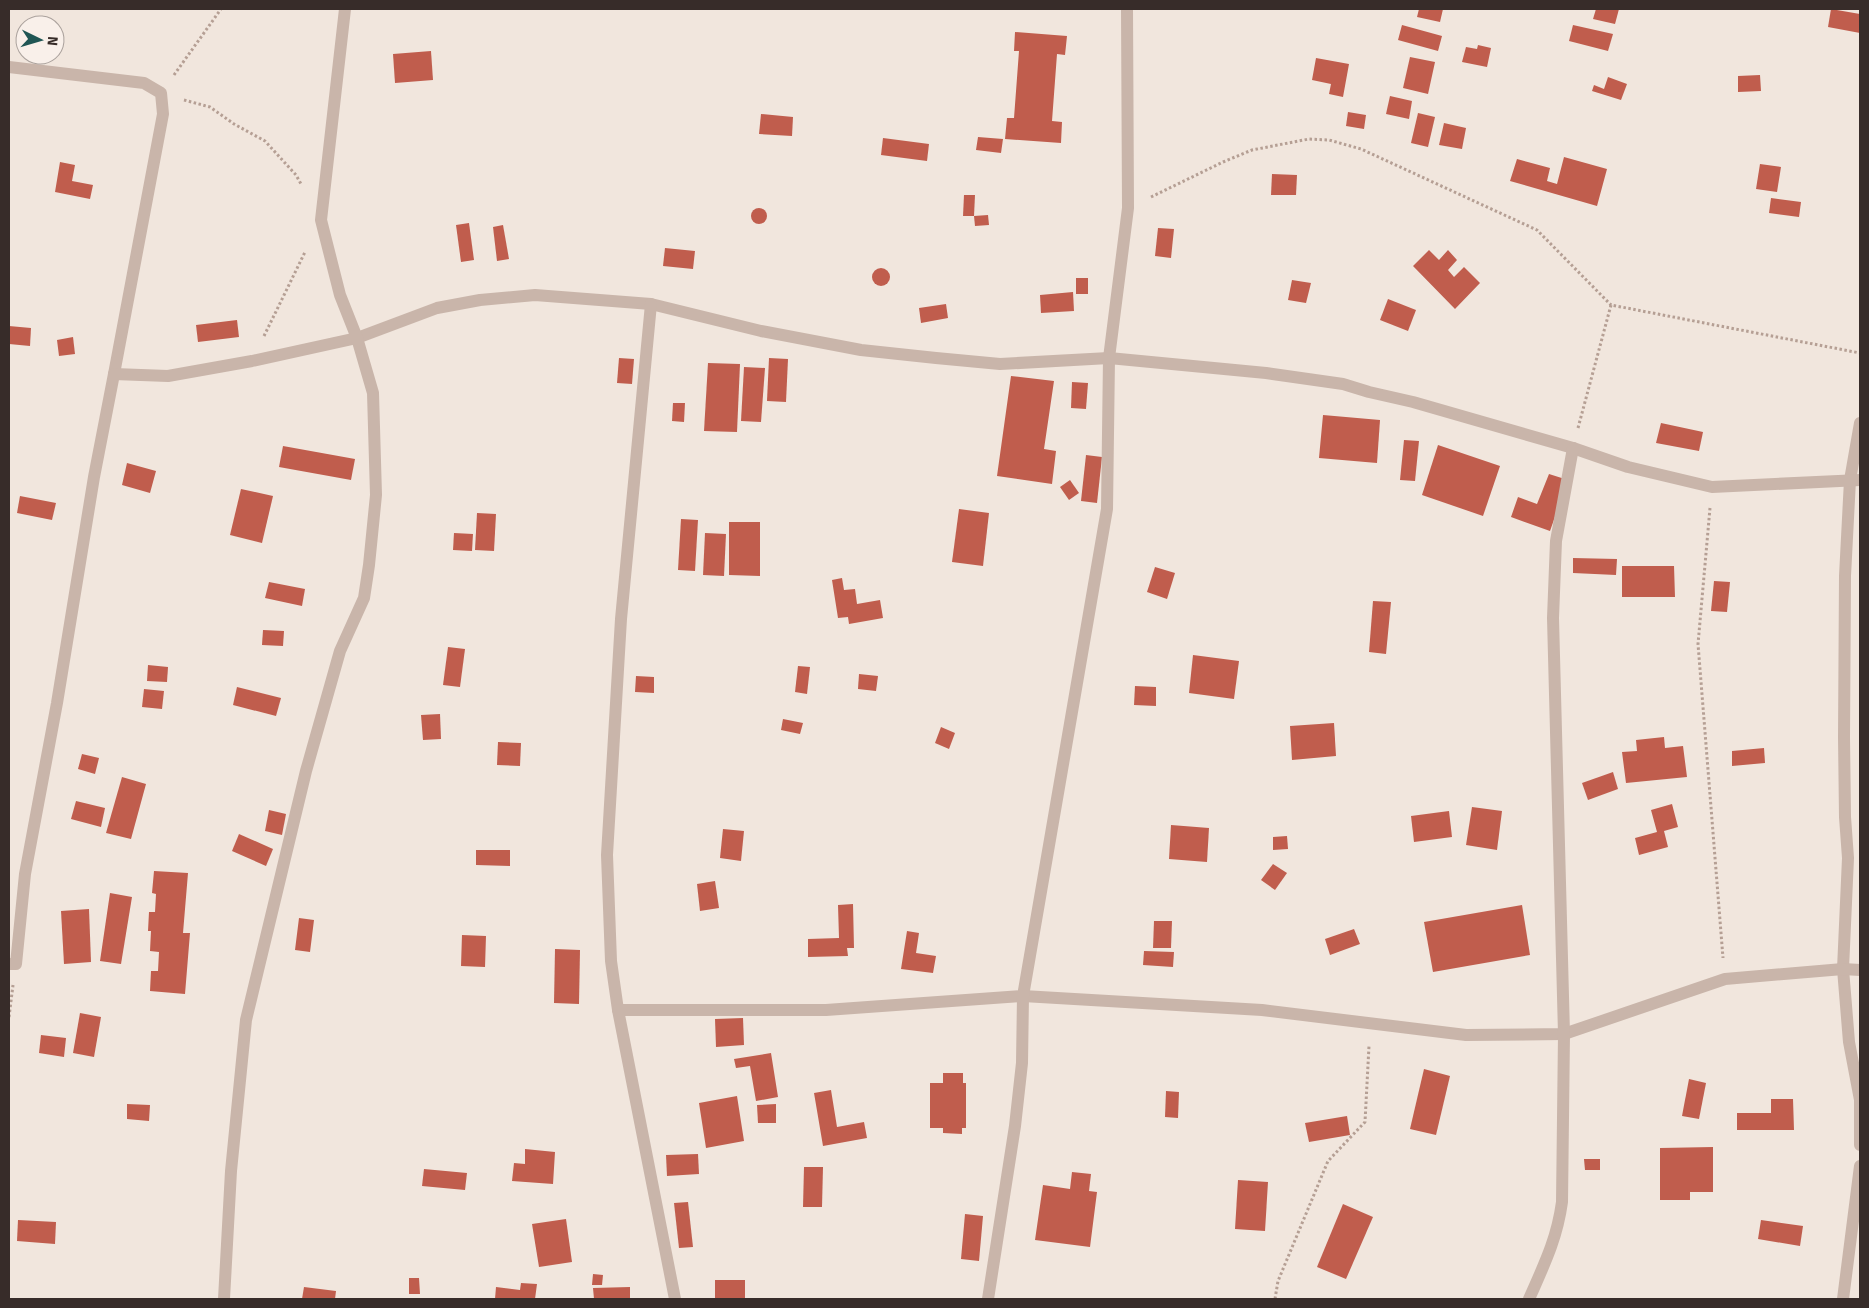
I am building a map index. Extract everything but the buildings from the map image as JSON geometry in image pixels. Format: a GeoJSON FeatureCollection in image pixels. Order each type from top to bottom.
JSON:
{"type":"FeatureCollection","features":[{"type":"Feature","properties":{"kind":"street"},"geometry":{"type":"LineString","coordinates":[[224,1299],[231,1171],[246,1020],[306,771],[340,651],[364,598],[376,495],[374,392],[357,338],[340,295],[321,220],[345,9]]}},
{"type":"Feature","properties":{"kind":"street"},"geometry":{"type":"LineString","coordinates":[[988,1299],[1015,1126],[1022,1062],[1023,996],[1107,509],[1109,358],[1128,208],[1127,9]]}},
{"type":"Feature","properties":{"kind":"street"},"geometry":{"type":"LineString","coordinates":[[9,67],[144,83],[161,93],[163,114],[94,477],[57,703],[25,874],[12,964]]}},
{"type":"Feature","properties":{"kind":"street"},"geometry":{"type":"LineString","coordinates":[[114,374],[168,376],[252,361],[357,338],[437,308],[480,300],[535,295],[652,304],[761,331],[870,351],[1000,364],[1109,358],[1266,373],[1343,384],[1573,448],[1628,468],[1712,487],[1855,480]]}},
{"type":"Feature","properties":{"kind":"street"},"geometry":{"type":"LineString","coordinates":[[652,304],[621,619],[607,855],[611,961],[618,1010],[676,1299]]}},
{"type":"Feature","properties":{"kind":"street"},"geometry":{"type":"LineString","coordinates":[[1860,423],[1845,576],[1844,737],[1845,816],[1848,858],[1843,968],[1849,1042],[1860,1100],[1860,1145]]}},
{"type":"Feature","properties":{"kind":"street"},"geometry":{"type":"LineString","coordinates":[[1529,1299],[1553,1244],[1559,1225],[1562,1202],[1564,1034],[1553,608],[1556,541],[1573,448]]}},
{"type":"Feature","properties":{"kind":"street"},"geometry":{"type":"LineString","coordinates":[[618,1010],[826,1010],[1023,996],[1262,1010],[1466,1035],[1564,1034],[1725,979],[1843,968],[1860,970]]}},
{"type":"Feature","properties":{"kind":"street"},"geometry":{"type":"LineString","coordinates":[[1843,1299],[1860,1166]]}},
{"type":"Feature","properties":{"kind":"path"},"geometry":{"type":"LineString","coordinates":[[221,9],[161,93],[210,107],[234,124],[265,141],[296,175],[321,220],[252,361]]}},
{"type":"Feature","properties":{"kind":"path"},"geometry":{"type":"LineString","coordinates":[[1128,208],[1252,150],[1309,139],[1329,140],[1361,149],[1537,230],[1611,305],[1860,353]]}},
{"type":"Feature","properties":{"kind":"path"},"geometry":{"type":"LineString","coordinates":[[1573,448],[1611,305]]}},
{"type":"Feature","properties":{"kind":"path"},"geometry":{"type":"LineString","coordinates":[[1712,487],[1698,644],[1725,979]]}},
{"type":"Feature","properties":{"kind":"path"},"geometry":{"type":"LineString","coordinates":[[9,1017],[12,964]]}},
{"type":"Feature","properties":{"kind":"path"},"geometry":{"type":"LineString","coordinates":[[1275,1299],[1278,1281],[1328,1161],[1365,1122],[1371,1023]]}}]}
